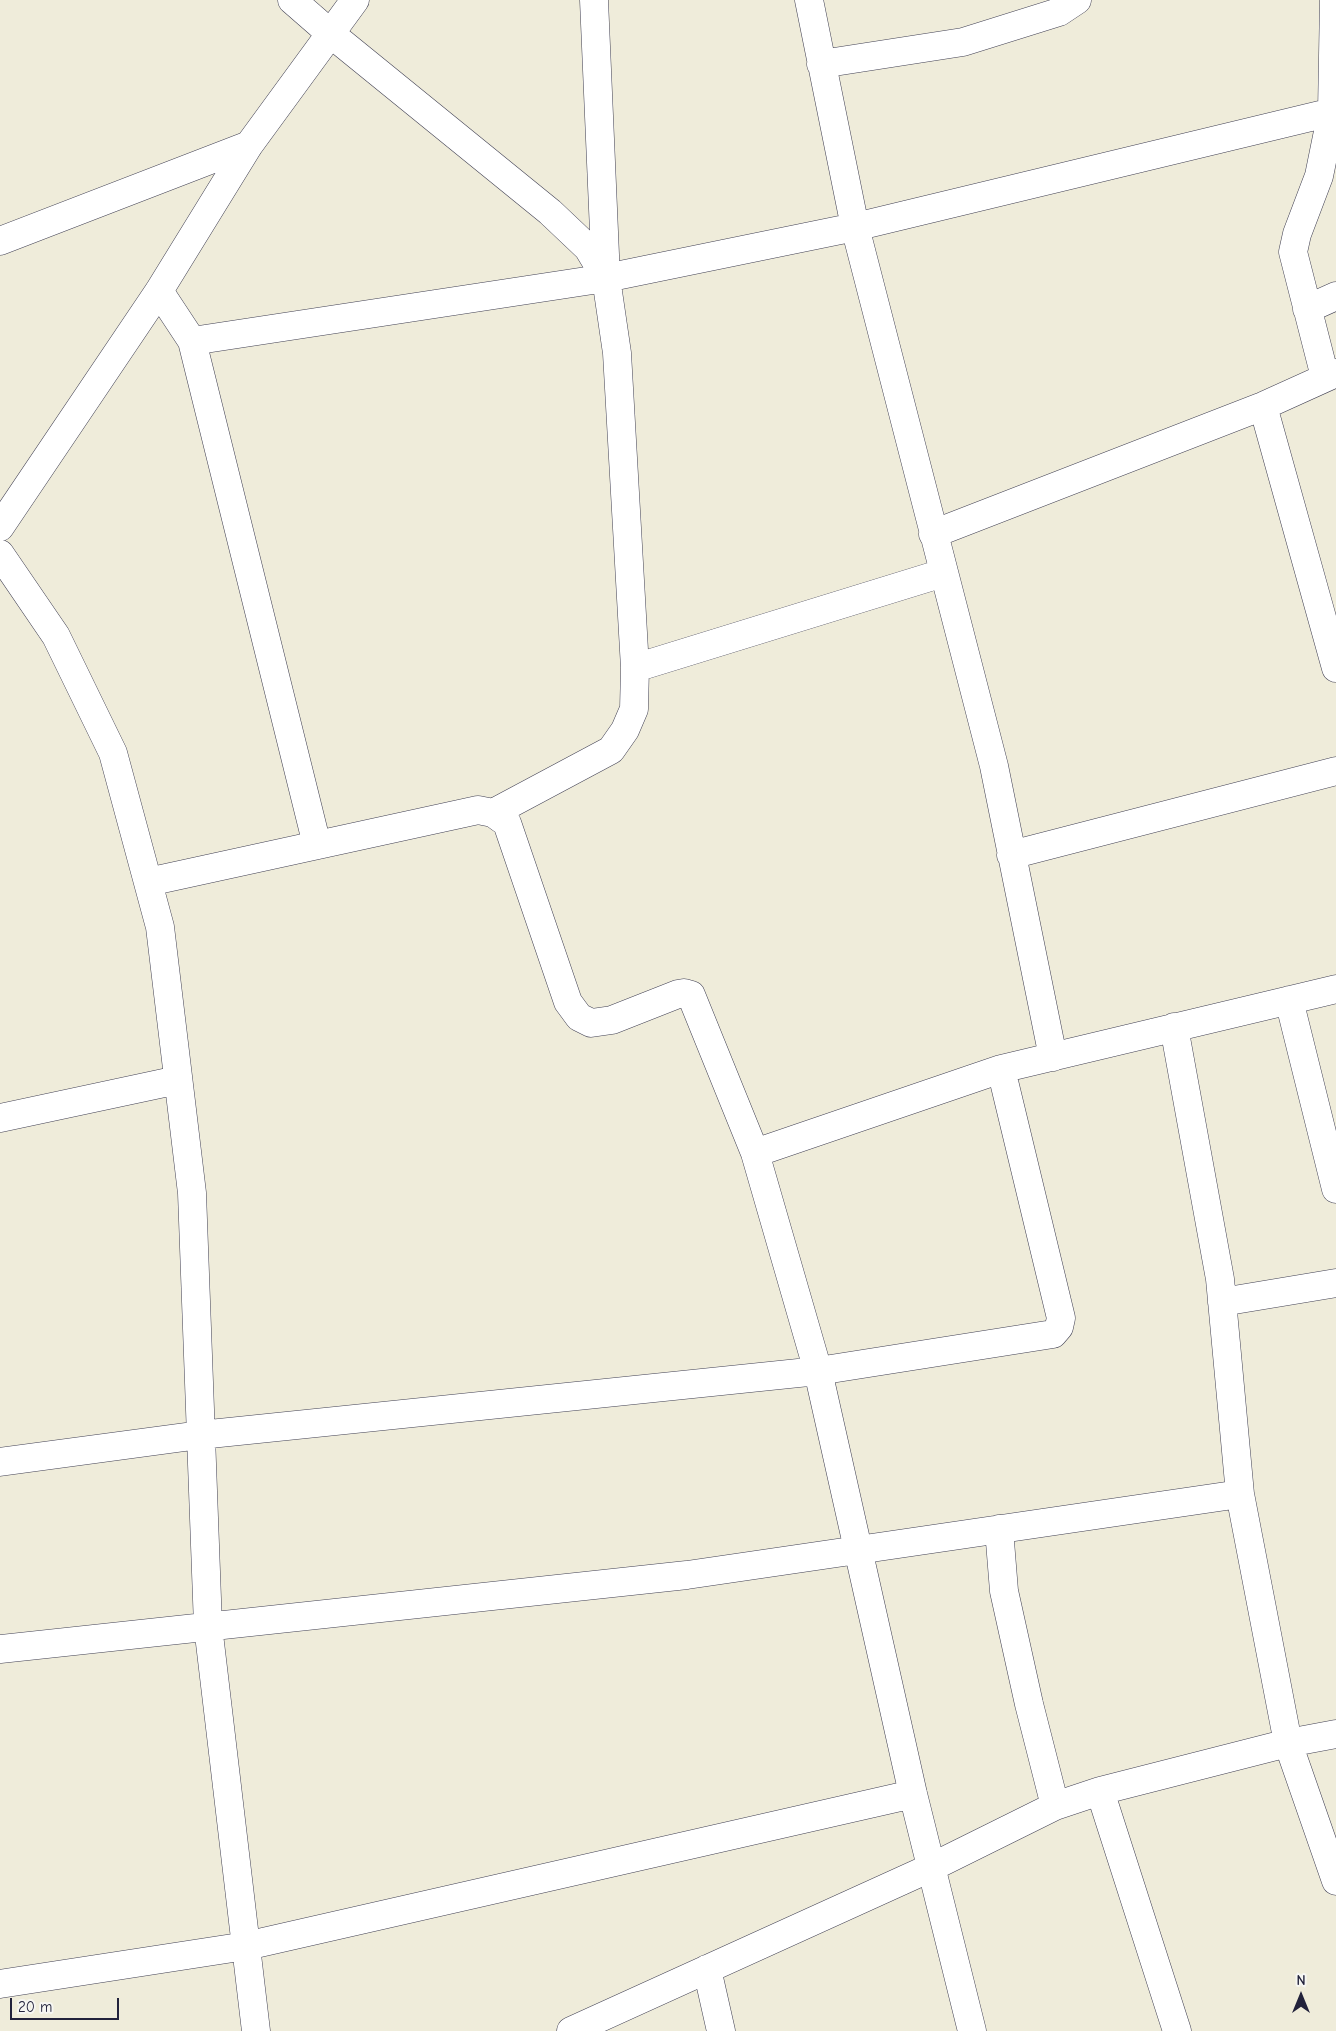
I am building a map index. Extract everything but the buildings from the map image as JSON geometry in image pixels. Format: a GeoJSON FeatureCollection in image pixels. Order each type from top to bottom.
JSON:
{"type":"FeatureCollection","features":[{"type":"Feature","properties":{"kind":"street"},"geometry":{"type":"LineString","coordinates":[[292,0],[330,34],[550,212],[588,248],[606,278]]}},
{"type":"Feature","properties":{"kind":"street"},"geometry":{"type":"LineString","coordinates":[[0,527],[159,291],[249,145],[355,0]]}},
{"type":"Feature","properties":{"kind":"street"},"geometry":{"type":"LineString","coordinates":[[493,813],[611,750],[625,730],[634,709],[635,668],[617,354],[606,278],[594,0]]}},
{"type":"Feature","properties":{"kind":"street"},"geometry":{"type":"LineString","coordinates":[[809,0],[855,227],[994,766],[1053,1057]]}},
{"type":"Feature","properties":{"kind":"street"},"geometry":{"type":"LineString","coordinates":[[821,64],[963,42],[1059,12],[1077,0]]}},
{"type":"Feature","properties":{"kind":"street"},"geometry":{"type":"LineString","coordinates":[[933,534],[1263,406],[1331,375],[1308,309],[1293,252],[1297,234],[1319,176],[1332,112],[1334,15]]}},
{"type":"Feature","properties":{"kind":"street"},"geometry":{"type":"LineString","coordinates":[[192,342],[606,278],[855,227],[1332,112]]}},
{"type":"Feature","properties":{"kind":"street"},"geometry":{"type":"LineString","coordinates":[[0,241],[249,145]]}},
{"type":"Feature","properties":{"kind":"street"},"geometry":{"type":"LineString","coordinates":[[159,291],[192,342],[317,845]]}},
{"type":"Feature","properties":{"kind":"street"},"geometry":{"type":"LineString","coordinates":[[1308,309],[1336,296]]}},
{"type":"Feature","properties":{"kind":"street"},"geometry":{"type":"LineString","coordinates":[[1263,406],[1336,668]]}},
{"type":"Feature","properties":{"kind":"street"},"geometry":{"type":"LineString","coordinates":[[0,554],[56,636],[113,753],[160,927],[192,1192],[208,1626],[256,2031]]}},
{"type":"Feature","properties":{"kind":"street"},"geometry":{"type":"LineString","coordinates":[[635,668],[943,572]]}},
{"type":"Feature","properties":{"kind":"street"},"geometry":{"type":"LineString","coordinates":[[1012,855],[1336,772]]}},
{"type":"Feature","properties":{"kind":"street"},"geometry":{"type":"LineString","coordinates":[[148,882],[478,810],[493,813],[507,823],[568,1002],[579,1017],[591,1023],[612,1020],[684,993],[691,995],[756,1153],[818,1371],[930,1868],[972,2031]]}},
{"type":"Feature","properties":{"kind":"street"},"geometry":{"type":"LineString","coordinates":[[756,1153],[1001,1070],[1336,989]]}},
{"type":"Feature","properties":{"kind":"street"},"geometry":{"type":"LineString","coordinates":[[1289,1000],[1336,1189]]}},
{"type":"Feature","properties":{"kind":"street"},"geometry":{"type":"LineString","coordinates":[[1174,1028],[1220,1279],[1240,1494],[1288,1744],[1336,1881]]}},
{"type":"Feature","properties":{"kind":"street"},"geometry":{"type":"LineString","coordinates":[[0,1462],[200,1435],[818,1371],[1053,1334],[1062,1318],[1001,1070]]}},
{"type":"Feature","properties":{"kind":"street"},"geometry":{"type":"LineString","coordinates":[[0,1118],[178,1080]]}},
{"type":"Feature","properties":{"kind":"street"},"geometry":{"type":"LineString","coordinates":[[1222,1302],[1336,1283]]}},
{"type":"Feature","properties":{"kind":"street"},"geometry":{"type":"LineString","coordinates":[[0,1649],[687,1575],[1240,1494]]}},
{"type":"Feature","properties":{"kind":"street"},"geometry":{"type":"LineString","coordinates":[[999,1529],[1004,1591],[1028,1704],[1055,1806]]}},
{"type":"Feature","properties":{"kind":"street"},"geometry":{"type":"LineString","coordinates":[[570,2031],[930,1868],[1055,1806],[1100,1791],[1288,1744],[1336,1734]]}},
{"type":"Feature","properties":{"kind":"street"},"geometry":{"type":"LineString","coordinates":[[1100,1791],[1176,2031]]}},
{"type":"Feature","properties":{"kind":"street"},"geometry":{"type":"LineString","coordinates":[[0,1984],[246,1946],[913,1794]]}},
{"type":"Feature","properties":{"kind":"street"},"geometry":{"type":"LineString","coordinates":[[707,1969],[721,2031]]}}]}
